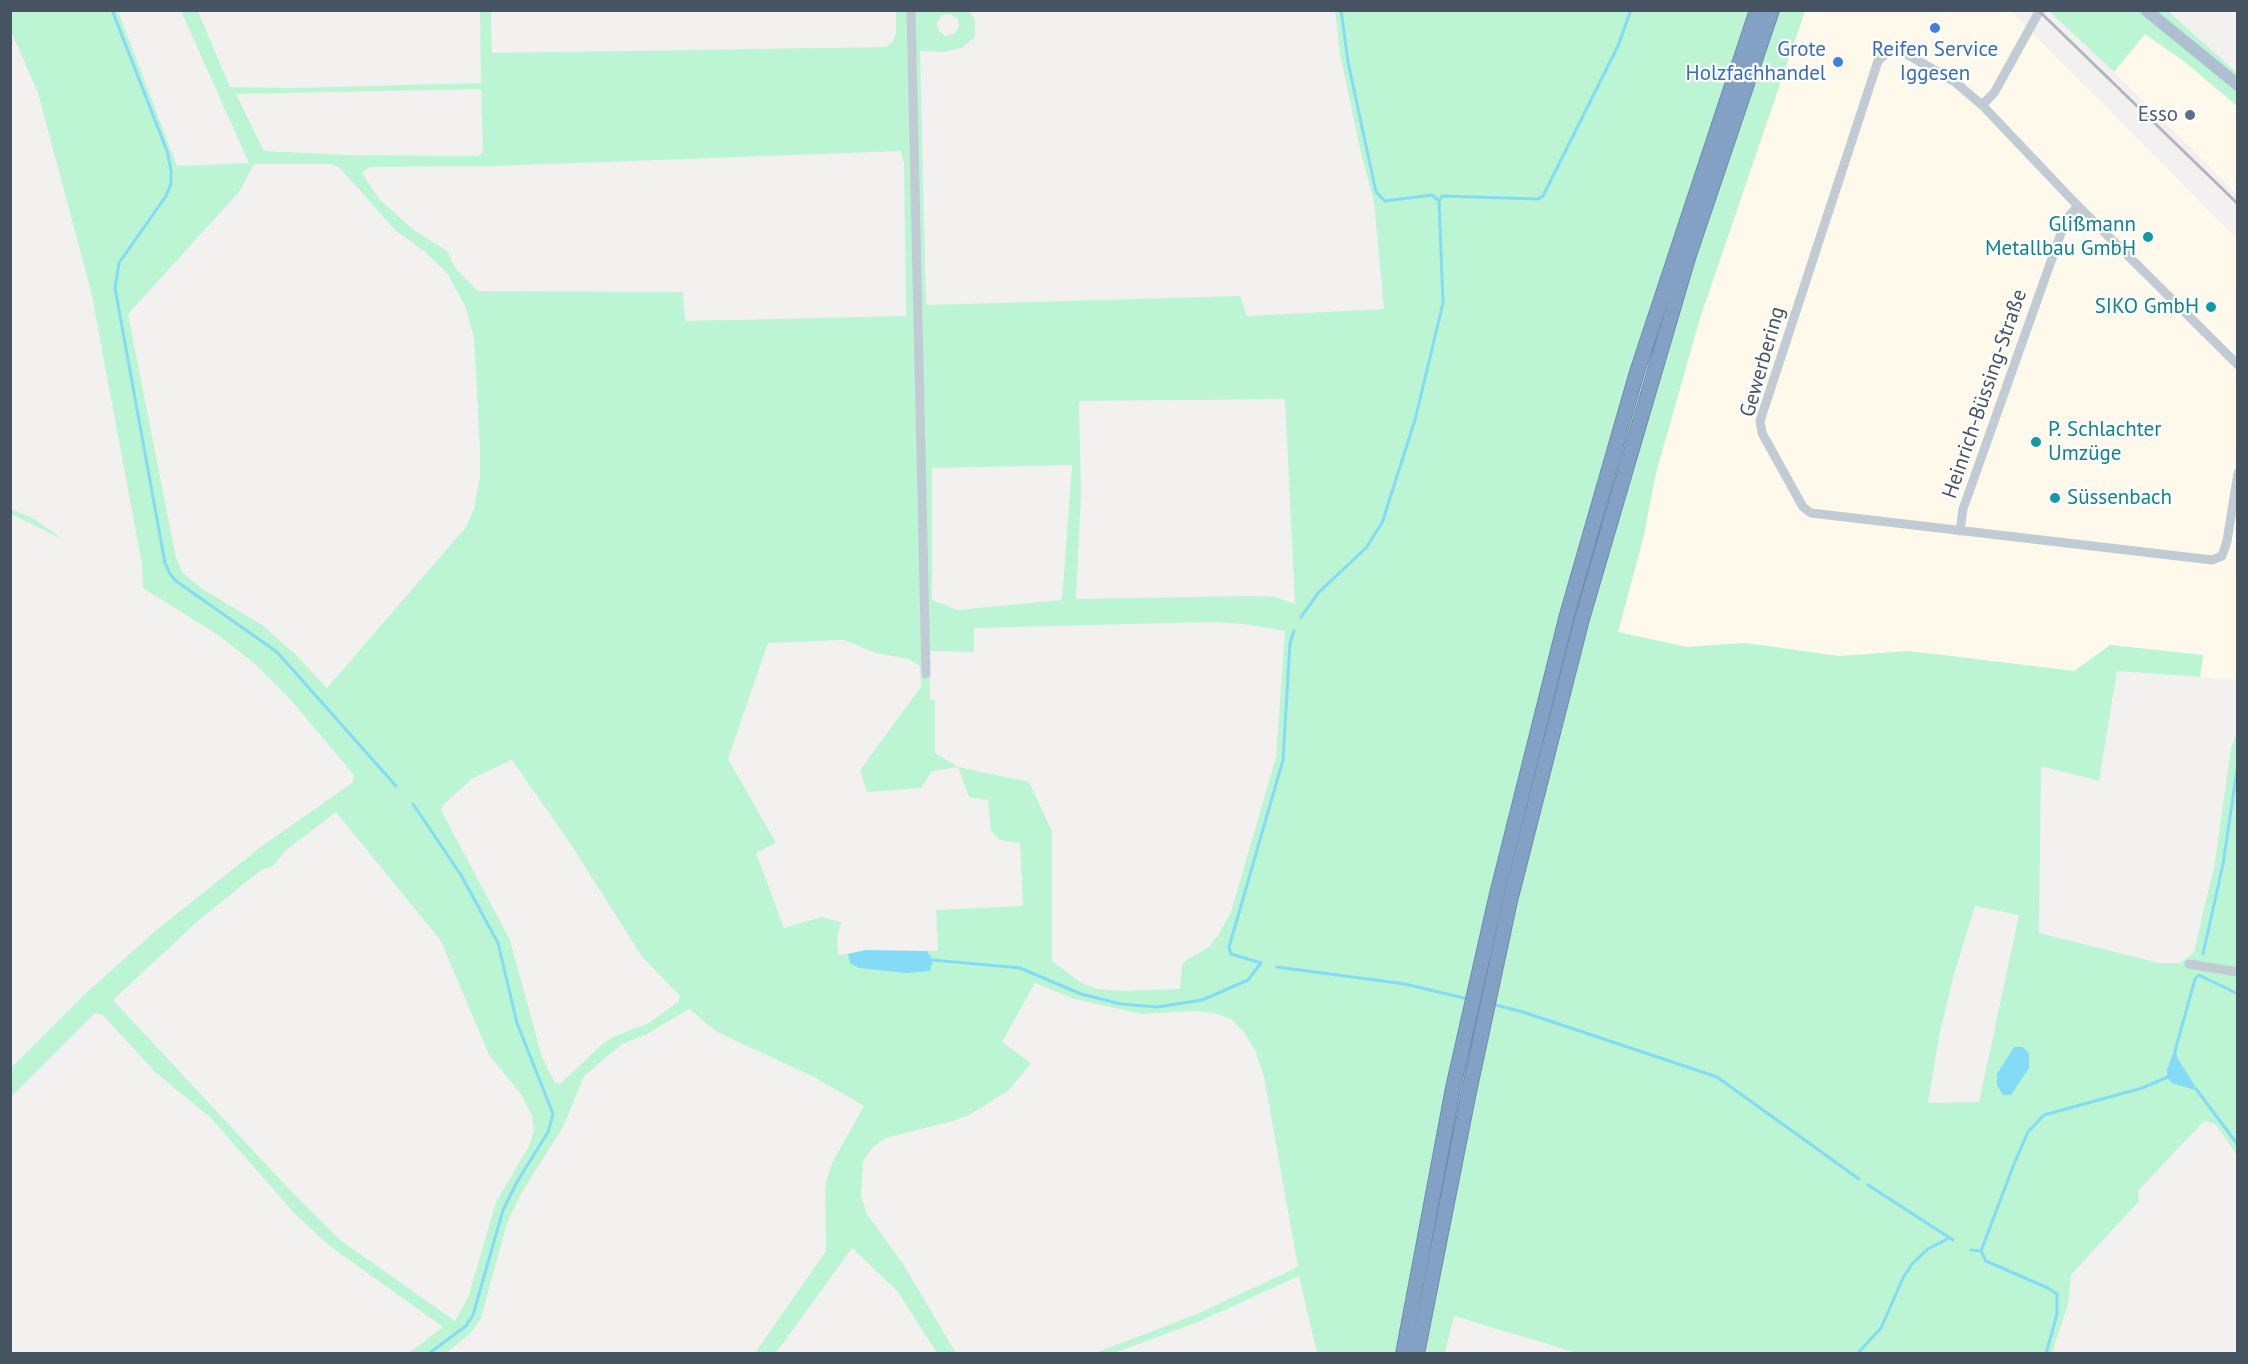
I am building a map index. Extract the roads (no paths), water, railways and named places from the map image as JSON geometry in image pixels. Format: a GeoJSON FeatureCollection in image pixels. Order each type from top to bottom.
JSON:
{"type":"FeatureCollection","features":[{"type":"Feature","properties":{"kind":"highway"},"geometry":{"type":"LineString","coordinates":[[1417,1353],[1418,1307],[1453,1088],[1535,737],[1601,493],[1675,252],[1757,10]]}},
{"type":"Feature","properties":{"kind":"highway"},"geometry":{"type":"LineString","coordinates":[[1403,1353],[1418,1307],[1510,901],[1615,497],[1688,258],[1772,10]]}},
{"type":"Feature","properties":{"kind":"main road"},"geometry":{"type":"LineString","coordinates":[[2146,10],[2238,85]]}},
{"type":"Feature","properties":{"kind":"street"},"geometry":{"type":"LineString","coordinates":[[911,10],[926,674]]}},
{"type":"Feature","properties":{"kind":"street"},"geometry":{"type":"LineString","coordinates":[[1982,105],[1994,93],[2040,10]]}},
{"type":"Feature","properties":{"kind":"street","name":"Gewerbering"},"geometry":{"type":"LineString","coordinates":[[2238,365],[2078,206],[1982,105],[1955,82],[1903,52],[1889,51],[1878,61],[1760,421],[1767,443],[1803,507],[1811,513],[2212,560],[2222,556],[2227,541],[2238,473]]}},
{"type":"Feature","properties":{"kind":"street","name":"Heinrich-Büssing-Straße"},"geometry":{"type":"LineString","coordinates":[[1960,531],[1963,509],[2066,219],[2078,206]]}},
{"type":"Feature","properties":{"kind":"street"},"geometry":{"type":"LineString","coordinates":[[2189,964],[2238,972]]}},
{"type":"Feature","properties":{"kind":"water"},"geometry":{"type":"Polygon","coordinates":[[[865,950],[927,951],[933,960],[930,971],[907,973],[859,968],[850,963],[848,954],[865,950]]]}},
{"type":"Feature","properties":{"kind":"water"},"geometry":{"type":"Polygon","coordinates":[[[2014,1047],[2023,1047],[2029,1053],[2029,1068],[2011,1095],[2003,1095],[1997,1085],[1997,1074],[2014,1047]]]}},
{"type":"Feature","properties":{"kind":"water"},"geometry":{"type":"Polygon","coordinates":[[[2175,1048],[2178,1059],[2198,1091],[2172,1083],[2167,1078],[2167,1070],[2175,1048]]]}},
{"type":"Feature","properties":{"kind":"waterway"},"geometry":{"type":"LineString","coordinates":[[112,10],[167,151],[171,170],[171,184],[166,196],[119,263],[115,288],[165,563],[176,581],[277,652],[396,786]]}},
{"type":"Feature","properties":{"kind":"waterway"},"geometry":{"type":"LineString","coordinates":[[1301,617],[1319,592],[1366,548],[1382,523],[1415,420],[1443,303],[1439,201],[1432,195],[1385,201],[1376,192],[1348,62],[1341,10]]}},
{"type":"Feature","properties":{"kind":"waterway"},"geometry":{"type":"LineString","coordinates":[[1439,201],[1442,196],[1538,199],[1543,196],[1618,46],[1631,10]]}},
{"type":"Feature","properties":{"kind":"waterway"},"geometry":{"type":"LineString","coordinates":[[933,960],[1020,968],[1081,994],[1121,1004],[1157,1007],[1202,1000],[1248,980],[1261,963],[1231,954],[1229,947],[1283,760],[1290,643],[1294,631]]}},
{"type":"Feature","properties":{"kind":"waterway"},"geometry":{"type":"LineString","coordinates":[[2203,954],[2223,864],[2238,763]]}},
{"type":"Feature","properties":{"kind":"waterway"},"geometry":{"type":"LineString","coordinates":[[413,804],[461,875],[498,943],[517,1023],[553,1114],[548,1132],[517,1182],[503,1210],[473,1315],[466,1326],[428,1354]]}},
{"type":"Feature","properties":{"kind":"waterway"},"geometry":{"type":"LineString","coordinates":[[1277,967],[1405,984],[1468,999]]}},
{"type":"Feature","properties":{"kind":"waterway"},"geometry":{"type":"LineString","coordinates":[[2175,1051],[2195,979],[2199,975],[2238,994]]}},
{"type":"Feature","properties":{"kind":"waterway"},"geometry":{"type":"LineString","coordinates":[[1492,1004],[1523,1012],[1717,1077],[1859,1179]]}},
{"type":"Feature","properties":{"kind":"waterway"},"geometry":{"type":"LineString","coordinates":[[2046,1354],[2057,1314],[2057,1294],[1986,1261],[1981,1251],[2028,1132],[2044,1115],[2142,1088],[2168,1077]]}},
{"type":"Feature","properties":{"kind":"waterway"},"geometry":{"type":"LineString","coordinates":[[2196,1089],[2238,1145]]}},
{"type":"Feature","properties":{"kind":"waterway"},"geometry":{"type":"LineString","coordinates":[[1868,1185],[1953,1240]]}},
{"type":"Feature","properties":{"kind":"waterway"},"geometry":{"type":"LineString","coordinates":[[1857,1354],[1881,1328],[1903,1278],[1912,1264],[1928,1249],[1949,1238]]}},
{"type":"Feature","properties":{"kind":"waterway"},"geometry":{"type":"LineString","coordinates":[[1971,1250],[1981,1251]]}},
{"type":"Feature","properties":{"kind":"railway"},"geometry":{"type":"LineString","coordinates":[[2038,10],[2238,204]]}},
{"type":"Feature","properties":{"kind":"place","name":"Reifen Service Iggesen"},"geometry":{"type":"Point","coordinates":[1935,28]}},
{"type":"Feature","properties":{"kind":"place","name":"Grote Holzfachhandel"},"geometry":{"type":"Point","coordinates":[1838,62]}},
{"type":"Feature","properties":{"kind":"place","name":"Esso"},"geometry":{"type":"Point","coordinates":[2190,115]}},
{"type":"Feature","properties":{"kind":"place","name":"Glißmann Metallbau GmbH"},"geometry":{"type":"Point","coordinates":[2148,237]}},
{"type":"Feature","properties":{"kind":"place","name":"SIKO GmbH"},"geometry":{"type":"Point","coordinates":[2211,307]}},
{"type":"Feature","properties":{"kind":"place","name":"P. Schlachter Umzüge"},"geometry":{"type":"Point","coordinates":[2036,442]}},
{"type":"Feature","properties":{"kind":"place","name":"Süssenbach"},"geometry":{"type":"Point","coordinates":[2055,498]}}]}
